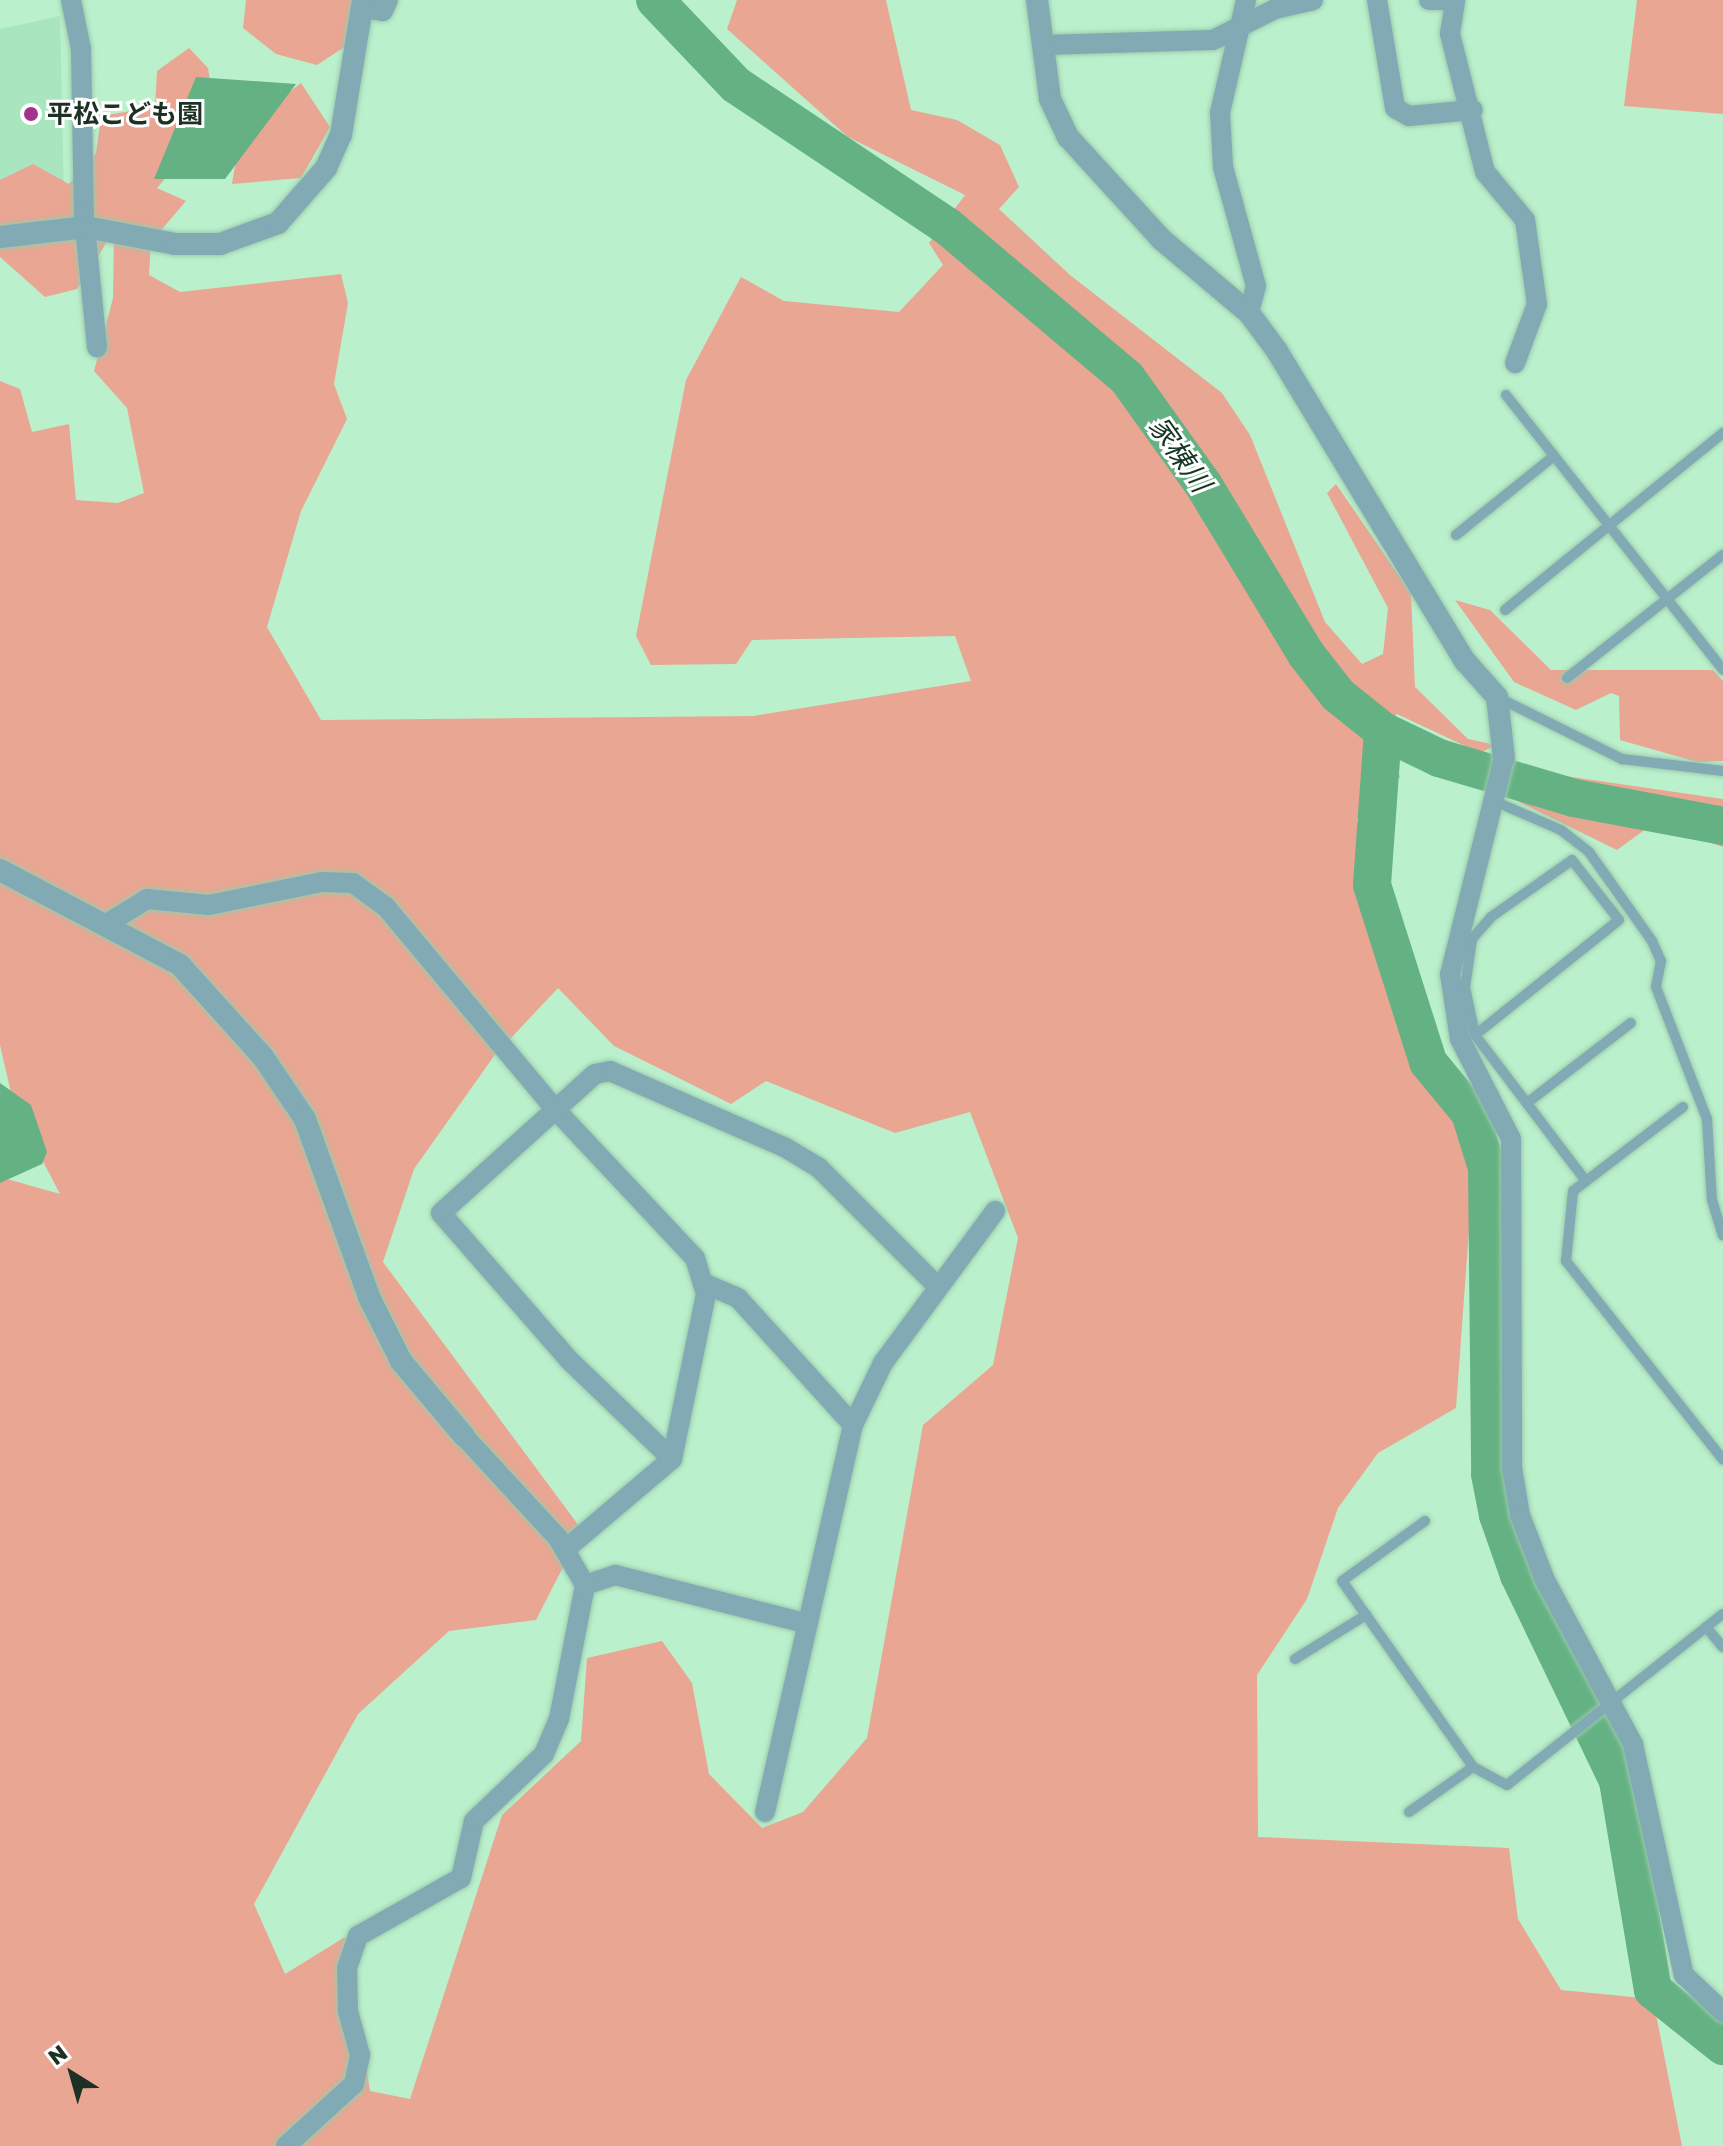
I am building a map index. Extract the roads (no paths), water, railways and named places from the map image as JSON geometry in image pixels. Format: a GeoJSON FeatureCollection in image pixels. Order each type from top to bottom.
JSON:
{"type":"FeatureCollection","features":[{"type":"Feature","properties":{"kind":"street"},"geometry":{"type":"LineString","coordinates":[[71,0],[81,49],[86,227],[97,347]]}},
{"type":"Feature","properties":{"kind":"street"},"geometry":{"type":"LineString","coordinates":[[0,237],[86,227],[175,244],[220,244],[278,223],[326,168],[341,135],[363,4],[383,11],[388,0]]}},
{"type":"Feature","properties":{"kind":"street"},"geometry":{"type":"LineString","coordinates":[[1037,0],[1050,99],[1077,149],[1161,239],[1249,313],[1465,661],[1497,697],[1504,758],[1450,974],[1452,1009],[1469,1061],[1511,1139],[1512,1468],[1520,1515],[1545,1580],[1612,1704],[1642,1773],[1684,1975],[1723,2012]]}},
{"type":"Feature","properties":{"kind":"street"},"geometry":{"type":"LineString","coordinates":[[1246,0],[1220,113],[1223,167],[1256,286],[1249,313]]}},
{"type":"Feature","properties":{"kind":"street"},"geometry":{"type":"LineString","coordinates":[[1043,45],[1213,40],[1239,30],[1275,9],[1313,0]]}},
{"type":"Feature","properties":{"kind":"street"},"geometry":{"type":"LineString","coordinates":[[1377,0],[1395,108],[1409,116],[1473,110]]}},
{"type":"Feature","properties":{"kind":"street"},"geometry":{"type":"LineString","coordinates":[[1429,0],[1455,1],[1450,34],[1473,110],[1485,172],[1525,220],[1537,304],[1515,363]]}},
{"type":"Feature","properties":{"kind":"street"},"geometry":{"type":"LineString","coordinates":[[0,870],[108,923],[180,965],[263,1057],[305,1119],[369,1297],[401,1361],[566,1549],[585,1585],[559,1719],[544,1754],[474,1821],[461,1878],[358,1936],[347,1968],[348,2011],[360,2055],[354,2084],[286,2146]]}},
{"type":"Feature","properties":{"kind":"street"},"geometry":{"type":"LineString","coordinates":[[108,923],[147,899],[209,905],[322,882],[353,883],[386,907],[553,1107],[695,1258],[703,1283],[672,1459],[566,1549]]}},
{"type":"Feature","properties":{"kind":"street"},"geometry":{"type":"LineString","coordinates":[[672,1459],[570,1361],[441,1213],[553,1107],[595,1074],[610,1071],[786,1148],[819,1168],[936,1285]]}},
{"type":"Feature","properties":{"kind":"street"},"geometry":{"type":"LineString","coordinates":[[765,1812],[853,1425],[936,1285],[995,1211]]}},
{"type":"Feature","properties":{"kind":"street"},"geometry":{"type":"LineString","coordinates":[[703,1283],[738,1298],[853,1425]]}},
{"type":"Feature","properties":{"kind":"street"},"geometry":{"type":"LineString","coordinates":[[585,1585],[615,1575],[808,1624]]}},
{"type":"Feature","properties":{"kind":"lane"},"geometry":{"type":"LineString","coordinates":[[1506,395],[1723,670]]}},
{"type":"Feature","properties":{"kind":"lane"},"geometry":{"type":"LineString","coordinates":[[1505,610],[1723,433]]}},
{"type":"Feature","properties":{"kind":"lane"},"geometry":{"type":"LineString","coordinates":[[1456,535],[1554,456]]}},
{"type":"Feature","properties":{"kind":"lane"},"geometry":{"type":"LineString","coordinates":[[1567,678],[1723,555]]}},
{"type":"Feature","properties":{"kind":"lane"},"geometry":{"type":"LineString","coordinates":[[1497,697],[1622,759],[1723,771]]}},
{"type":"Feature","properties":{"kind":"lane"},"geometry":{"type":"LineString","coordinates":[[1496,793],[1561,830],[1589,852],[1652,941],[1661,961],[1656,987],[1707,1119],[1712,1200],[1723,1235]]}},
{"type":"Feature","properties":{"kind":"lane"},"geometry":{"type":"LineString","coordinates":[[1475,1035],[1619,920],[1572,860],[1491,917],[1472,939],[1465,987],[1475,1035],[1586,1181]]}},
{"type":"Feature","properties":{"kind":"lane"},"geometry":{"type":"LineString","coordinates":[[1527,1103],[1631,1023]]}},
{"type":"Feature","properties":{"kind":"lane"},"geometry":{"type":"LineString","coordinates":[[1683,1107],[1573,1191],[1566,1261],[1723,1460]]}},
{"type":"Feature","properties":{"kind":"lane"},"geometry":{"type":"LineString","coordinates":[[1425,1521],[1342,1581],[1473,1767],[1507,1785],[1723,1614]]}},
{"type":"Feature","properties":{"kind":"lane"},"geometry":{"type":"LineString","coordinates":[[1295,1659],[1366,1615]]}},
{"type":"Feature","properties":{"kind":"lane"},"geometry":{"type":"LineString","coordinates":[[1706,1627],[1723,1647]]}},
{"type":"Feature","properties":{"kind":"lane"},"geometry":{"type":"LineString","coordinates":[[1409,1812],[1473,1767]]}},
{"type":"Feature","properties":{"kind":"waterway","name":"家棟川"},"geometry":{"type":"LineString","coordinates":[[655,0],[736,85],[947,226],[1127,378],[1203,484],[1306,654],[1338,695],[1383,731],[1439,758],[1574,798],[1723,826]]}},
{"type":"Feature","properties":{"kind":"waterway"},"geometry":{"type":"LineString","coordinates":[[1383,731],[1372,885],[1428,1062],[1470,1113],[1487,1168],[1490,1474],[1498,1515],[1519,1575],[1618,1781],[1653,1990],[1723,2046]]}},
{"type":"Feature","properties":{"kind":"place","name":"平松こども園"},"geometry":{"type":"Point","coordinates":[31,114]}}]}
